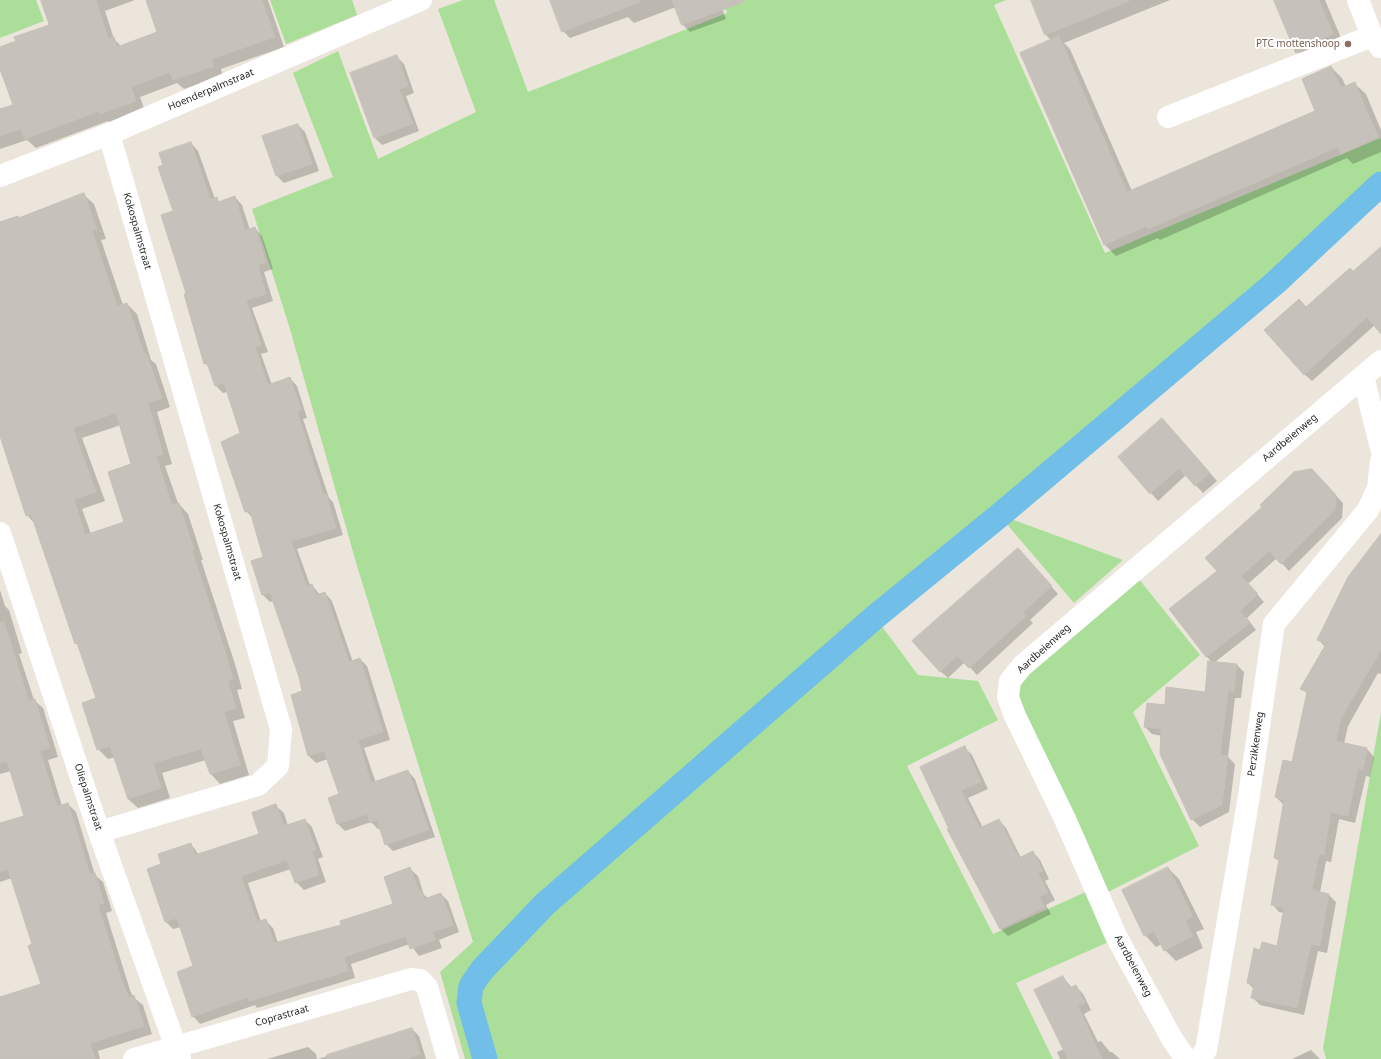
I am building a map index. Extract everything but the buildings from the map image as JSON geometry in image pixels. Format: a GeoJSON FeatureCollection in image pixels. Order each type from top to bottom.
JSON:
{"type":"FeatureCollection","features":[{"type":"Feature","properties":{"kind":"street","name":"Hoenderpalmstraat"},"geometry":{"type":"LineString","coordinates":[[0,176],[109,134],[421,0]]}},
{"type":"Feature","properties":{"kind":"street"},"geometry":{"type":"LineString","coordinates":[[1168,117],[1376,42],[1358,0]]}},
{"type":"Feature","properties":{"kind":"street","name":"Kokospalmstraat"},"geometry":{"type":"LineString","coordinates":[[99,832],[258,785],[278,766],[281,729],[109,134]]}},
{"type":"Feature","properties":{"kind":"street","name":"Aardbeienweg"},"geometry":{"type":"LineString","coordinates":[[1186,1059],[1172,1039],[1116,936],[1065,819],[1015,716],[1008,696],[1010,681],[1022,666],[1381,361]]}},
{"type":"Feature","properties":{"kind":"street"},"geometry":{"type":"LineString","coordinates":[[1363,376],[1381,448]]}},
{"type":"Feature","properties":{"kind":"street","name":"Perzikkenweg"},"geometry":{"type":"LineString","coordinates":[[1199,1059],[1206,1050],[1210,1027],[1248,802],[1274,624],[1368,510],[1378,488],[1381,461]]}},
{"type":"Feature","properties":{"kind":"street","name":"Oliepalmstraat"},"geometry":{"type":"LineString","coordinates":[[0,533],[99,832],[178,1053]]}},
{"type":"Feature","properties":{"kind":"street","name":"Coprastraat"},"geometry":{"type":"LineString","coordinates":[[134,1059],[178,1053],[411,979],[420,980],[427,987],[448,1059]]}},
{"type":"Feature","properties":{"kind":"green space"},"geometry":{"type":"Polygon","coordinates":[[[0,0],[36,0],[44,21],[0,38],[0,0]]]}},
{"type":"Feature","properties":{"kind":"green space"},"geometry":{"type":"Polygon","coordinates":[[[270,0],[352,0],[357,15],[286,44],[270,0]]]}},
{"type":"Feature","properties":{"kind":"green space"},"geometry":{"type":"Polygon","coordinates":[[[463,0],[494,0],[528,92],[727,13],[723,0],[1006,0],[994,5],[1105,253],[1381,138],[1381,184],[1275,283],[1163,374],[1000,515],[1123,560],[1074,603],[1000,516],[875,617],[918,675],[978,681],[998,720],[907,766],[993,934],[1090,890],[1113,940],[1016,983],[1053,1059],[465,1059],[440,972],[473,942],[357,566],[290,329],[252,209],[333,177],[293,73],[338,51],[378,159],[476,112],[438,9],[463,0]]]}},
{"type":"Feature","properties":{"kind":"green space"},"geometry":{"type":"Polygon","coordinates":[[[1138,578],[1200,655],[1133,712],[1199,846],[1106,893],[1022,719],[1016,688],[1019,681],[1138,578]]]}},
{"type":"Feature","properties":{"kind":"green space"},"geometry":{"type":"Polygon","coordinates":[[[1381,712],[1381,1059],[1326,1059],[1323,1048],[1381,712]]]}},
{"type":"Feature","properties":{"kind":"waterway"},"geometry":{"type":"LineString","coordinates":[[485,1059],[469,1003],[471,986],[482,970],[545,904],[875,617],[1000,515],[1275,283],[1381,184]]}},
{"type":"Feature","properties":{"kind":"place","name":"PTC mottenshoop"},"geometry":{"type":"Point","coordinates":[1348,44]}}]}
